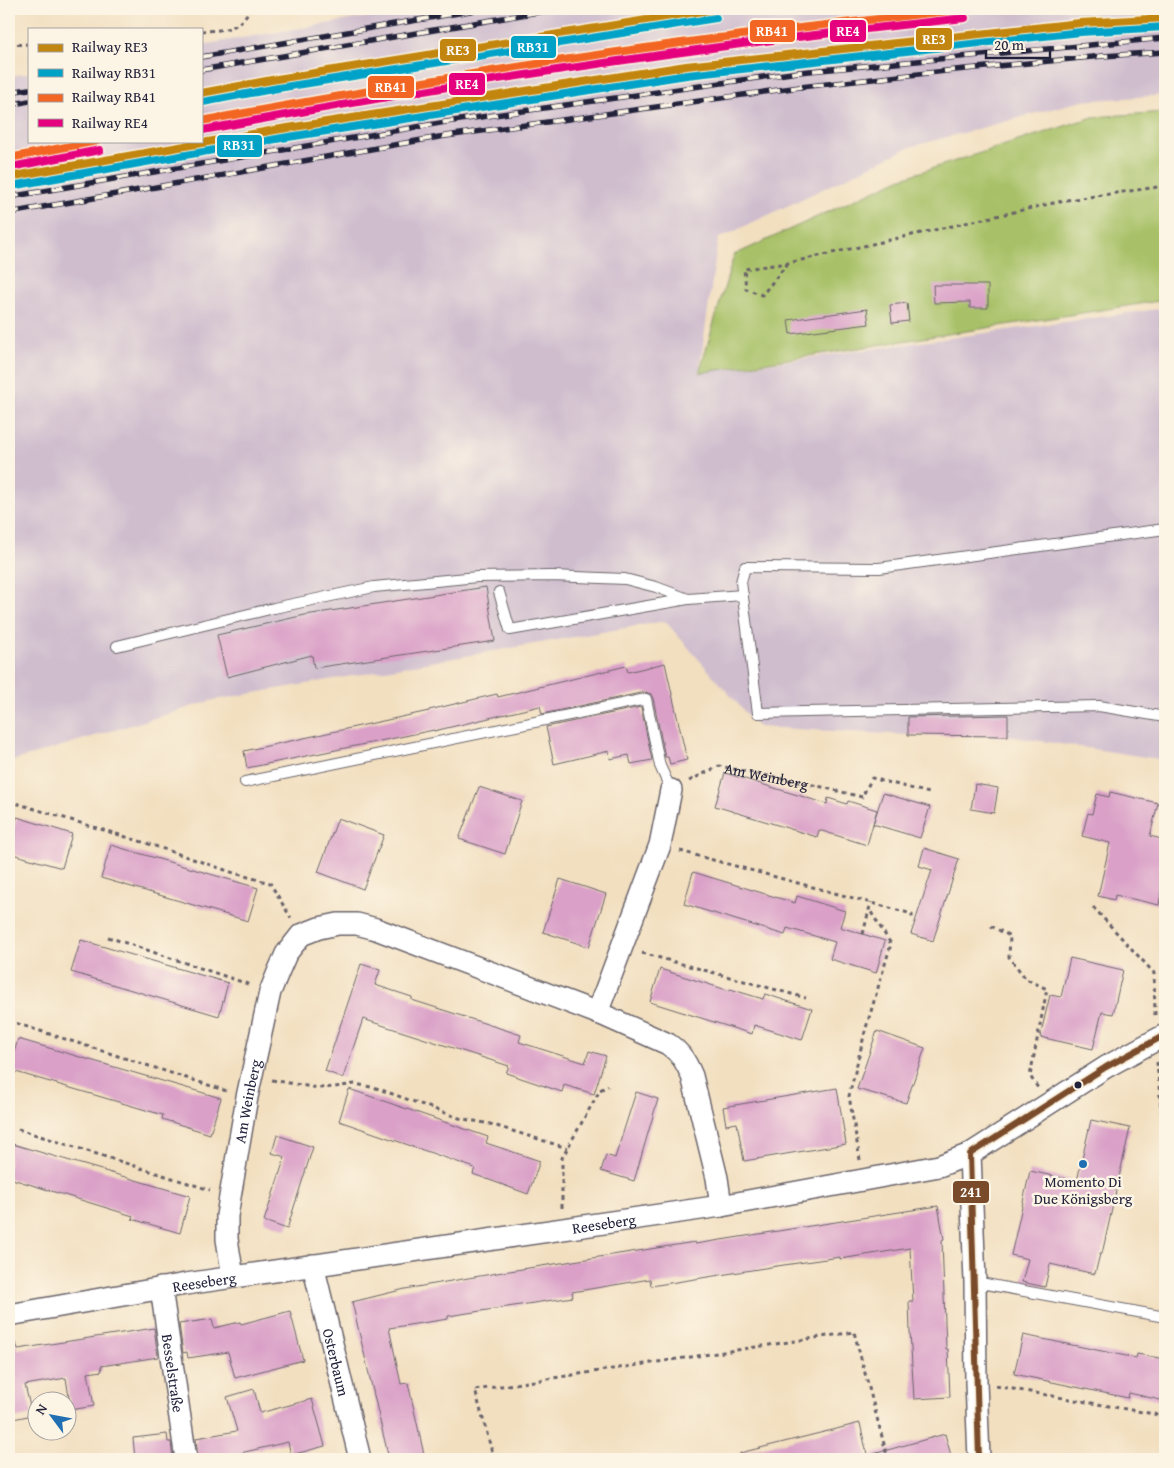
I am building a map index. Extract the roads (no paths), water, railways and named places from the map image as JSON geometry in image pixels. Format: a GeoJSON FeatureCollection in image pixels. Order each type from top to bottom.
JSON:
{"type":"FeatureCollection","features":[{"type":"Feature","properties":{"kind":"street"},"geometry":{"type":"LineString","coordinates":[[671,790],[660,845],[597,1013],[668,1044],[686,1060],[699,1099],[717,1178],[721,1206]]}},
{"type":"Feature","properties":{"kind":"street","name":"Am Weinberg"},"geometry":{"type":"LineString","coordinates":[[234,1277],[227,1239],[227,1216],[251,1076],[270,992],[286,954],[301,934],[338,924],[358,924],[597,1013]]}},
{"type":"Feature","properties":{"kind":"street","name":"Reeseberg"},"geometry":{"type":"LineString","coordinates":[[9,1315],[161,1288],[721,1206],[939,1166],[970,1154],[1106,1066],[1165,1035]]}},
{"type":"Feature","properties":{"kind":"street"},"geometry":{"type":"LineString","coordinates":[[970,1154],[979,1459]]}},
{"type":"Feature","properties":{"kind":"street","name":"Osterbaum"},"geometry":{"type":"LineString","coordinates":[[313,1265],[360,1459]]}},
{"type":"Feature","properties":{"kind":"street","name":"Besselstraße"},"geometry":{"type":"LineString","coordinates":[[161,1288],[186,1459]]}},
{"type":"Feature","properties":{"kind":"lane"},"geometry":{"type":"LineString","coordinates":[[1165,530],[879,568],[745,567],[741,582],[758,713],[1099,706],[1165,717]]}},
{"type":"Feature","properties":{"kind":"lane"},"geometry":{"type":"LineString","coordinates":[[117,646],[274,608],[374,587],[476,576],[552,576],[625,579],[688,599]]}},
{"type":"Feature","properties":{"kind":"lane"},"geometry":{"type":"LineString","coordinates":[[499,592],[510,630],[688,599],[743,595]]}},
{"type":"Feature","properties":{"kind":"lane"},"geometry":{"type":"LineString","coordinates":[[245,782],[646,699],[660,766],[671,790]]}},
{"type":"Feature","properties":{"kind":"lane"},"geometry":{"type":"LineString","coordinates":[[975,1282],[1165,1317]]}},
{"type":"Feature","properties":{"kind":"railway"},"geometry":{"type":"LineString","coordinates":[[202,57],[482,9]]}},
{"type":"Feature","properties":{"kind":"railway"},"geometry":{"type":"LineString","coordinates":[[202,70],[556,9]]}},
{"type":"Feature","properties":{"kind":"railway"},"geometry":{"type":"LineString","coordinates":[[9,197],[446,122],[799,72],[1165,38]]}},
{"type":"Feature","properties":{"kind":"railway"},"geometry":{"type":"LineString","coordinates":[[9,213],[439,137],[800,87],[955,70],[1165,52]]}},
{"type":"Feature","properties":{"kind":"railway"},"geometry":{"type":"LineString","coordinates":[[9,92],[28,89]]}},
{"type":"Feature","properties":{"kind":"railway"},"geometry":{"type":"LineString","coordinates":[[9,105],[28,101]]}},
{"type":"Feature","properties":{"kind":"rail line","name":"RE3"},"geometry":{"type":"LineString","coordinates":[[202,93],[277,79],[715,9]]}},
{"type":"Feature","properties":{"kind":"rail line","name":"RB41"},"geometry":{"type":"LineString","coordinates":[[202,121],[588,56],[749,34],[964,9]]}},
{"type":"Feature","properties":{"kind":"rail line","name":"RB31"},"geometry":{"type":"LineString","coordinates":[[203,102],[278,88],[716,18]]}},
{"type":"Feature","properties":{"kind":"rail line","name":"RE4"},"geometry":{"type":"LineString","coordinates":[[203,130],[589,65],[780,39],[965,18]]}},
{"type":"Feature","properties":{"kind":"rail line","name":"RE3"},"geometry":{"type":"LineString","coordinates":[[9,177],[281,129],[686,66],[1080,23],[1165,18]]}},
{"type":"Feature","properties":{"kind":"rail line","name":"RB31"},"geometry":{"type":"LineString","coordinates":[[11,186],[282,138],[687,75],[1081,32],[1165,27]]}},
{"type":"Feature","properties":{"kind":"rail line","name":"RB41"},"geometry":{"type":"LineString","coordinates":[[9,158],[92,142]]}},
{"type":"Feature","properties":{"kind":"rail line","name":"RE4"},"geometry":{"type":"LineString","coordinates":[[11,167],[100,150]]}},
{"type":"Feature","properties":{"kind":"place","name":"Momento Di Due Königsberg"},"geometry":{"type":"Point","coordinates":[1083,1164]}}]}
